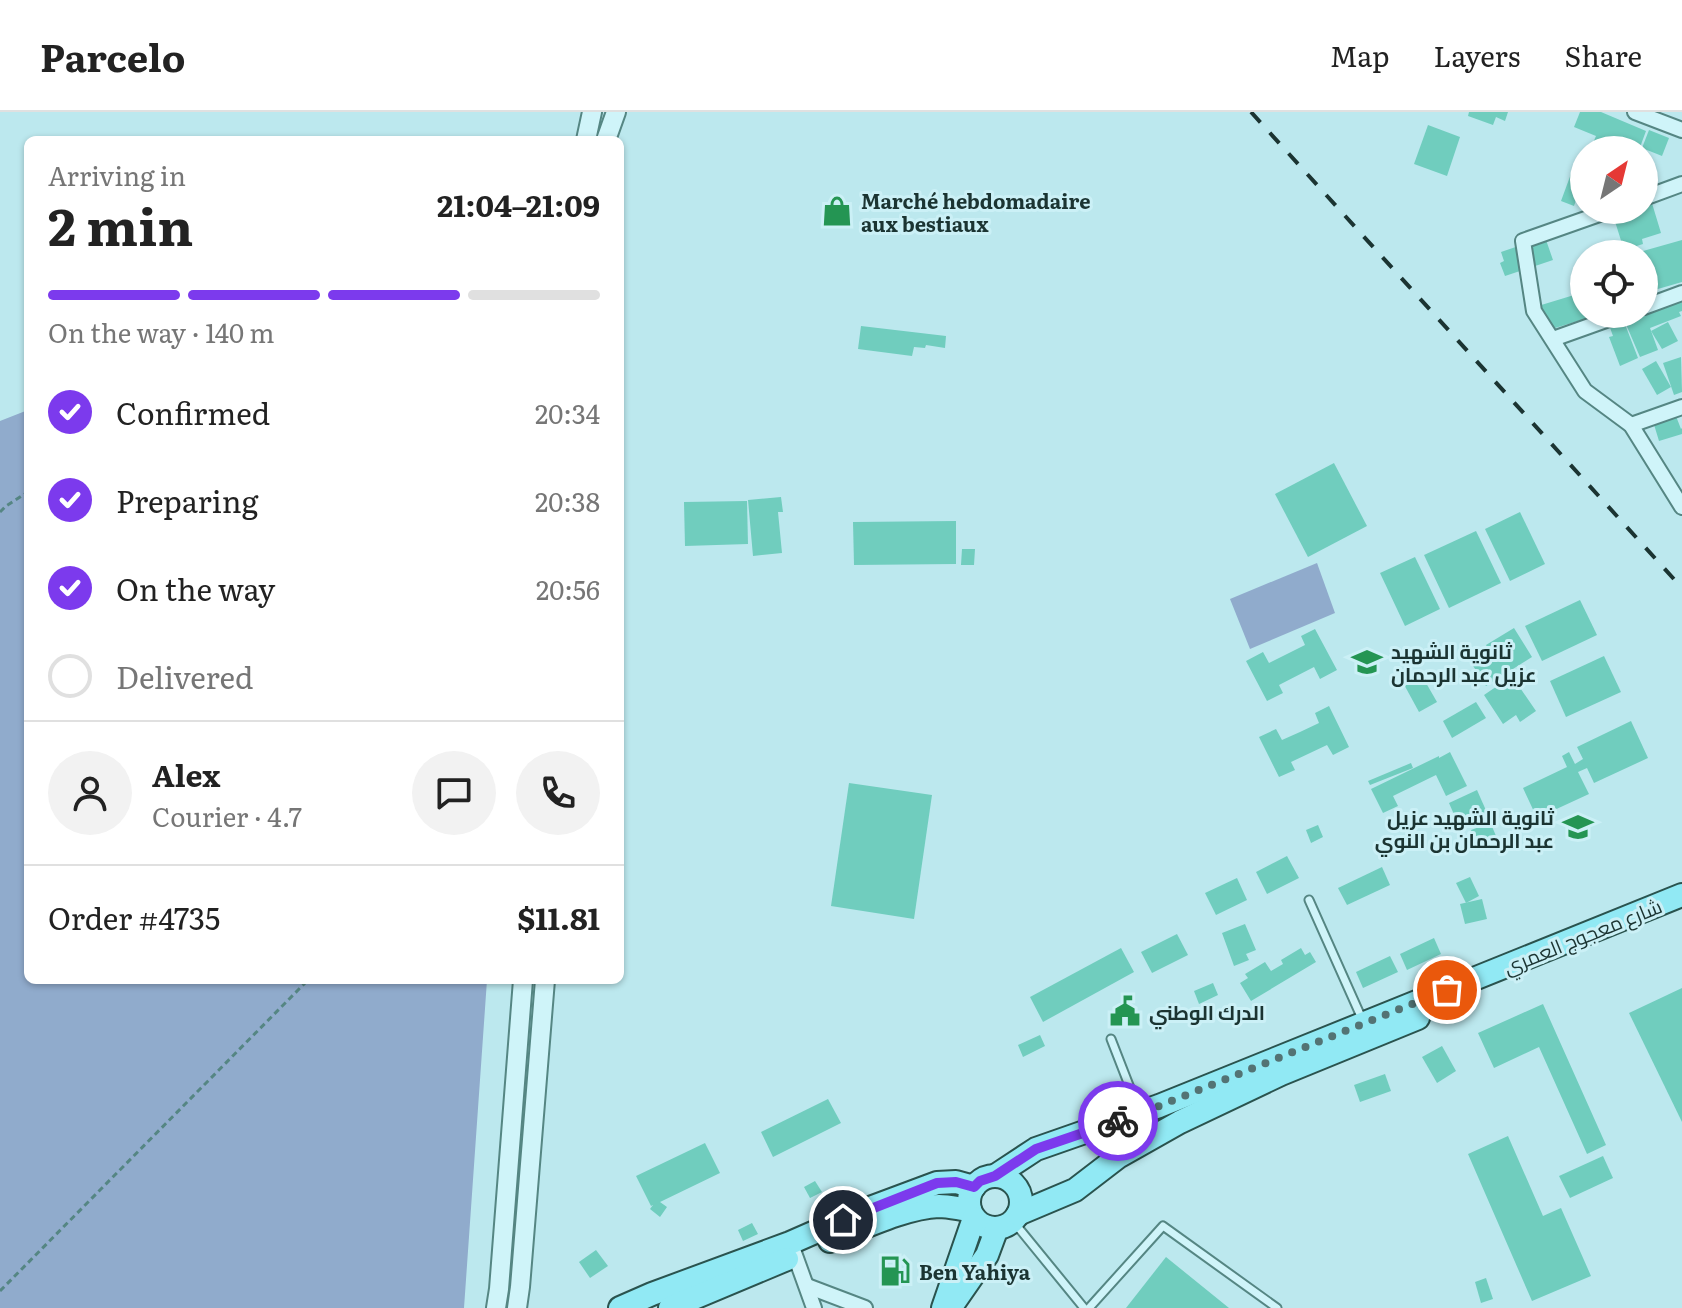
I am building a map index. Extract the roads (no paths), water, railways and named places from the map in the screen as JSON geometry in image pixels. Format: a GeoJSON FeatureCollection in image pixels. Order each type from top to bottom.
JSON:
{"type":"FeatureCollection","features":[{"type":"Feature","properties":{"kind":"main road","name":"شارع معجوج العمري"},"geometry":{"type":"LineString","coordinates":[[995,1176],[1036,1149],[1139,1113],[1682,895]]}},
{"type":"Feature","properties":{"kind":"main road","name":"شارع معجوج العمري"},"geometry":{"type":"LineString","coordinates":[[1009,1221],[1075,1190],[1118,1157],[1180,1122],[1281,1074],[1682,909]]}},
{"type":"Feature","properties":{"kind":"main road"},"geometry":{"type":"LineString","coordinates":[[943,1308],[972,1214],[969,1202],[974,1187],[980,1181],[995,1176],[1004,1177],[1018,1189],[1021,1206],[950,1308]]}},
{"type":"Feature","properties":{"kind":"main road"},"geometry":{"type":"LineString","coordinates":[[670,1308],[870,1208],[937,1183],[956,1182],[974,1187]]}},
{"type":"Feature","properties":{"kind":"main road"},"geometry":{"type":"LineString","coordinates":[[620,1308],[652,1294],[921,1208],[940,1206],[972,1214],[989,1227],[1009,1221]]}},
{"type":"Feature","properties":{"kind":"street"},"geometry":{"type":"LineString","coordinates":[[587,136],[592,112]]}},
{"type":"Feature","properties":{"kind":"street"},"geometry":{"type":"LineString","coordinates":[[607,136],[616,112]]}},
{"type":"Feature","properties":{"kind":"street"},"geometry":{"type":"LineString","coordinates":[[1635,112],[1682,130]]}},
{"type":"Feature","properties":{"kind":"street"},"geometry":{"type":"LineString","coordinates":[[1658,193],[1682,184]]}},
{"type":"Feature","properties":{"kind":"street"},"geometry":{"type":"LineString","coordinates":[[1571,224],[1523,241],[1534,311],[1585,391],[1631,425],[1682,507]]}},
{"type":"Feature","properties":{"kind":"street"},"geometry":{"type":"LineString","coordinates":[[1658,302],[1682,293]]}},
{"type":"Feature","properties":{"kind":"street"},"geometry":{"type":"LineString","coordinates":[[1553,339],[1584,328]]}},
{"type":"Feature","properties":{"kind":"street"},"geometry":{"type":"LineString","coordinates":[[1631,425],[1682,407]]}},
{"type":"Feature","properties":{"kind":"street"},"geometry":{"type":"LineString","coordinates":[[496,1308],[523,984]]}},
{"type":"Feature","properties":{"kind":"street"},"geometry":{"type":"LineString","coordinates":[[517,1308],[545,984]]}},
{"type":"Feature","properties":{"kind":"street"},"geometry":{"type":"LineString","coordinates":[[792,1249],[814,1308]]}},
{"type":"Feature","properties":{"kind":"street"},"geometry":{"type":"LineString","coordinates":[[807,1286],[865,1308]]}},
{"type":"Feature","properties":{"kind":"lane"},"geometry":{"type":"LineString","coordinates":[[1309,900],[1364,1023]]}},
{"type":"Feature","properties":{"kind":"lane"},"geometry":{"type":"LineString","coordinates":[[1111,1039],[1139,1113]]}},
{"type":"Feature","properties":{"kind":"lane"},"geometry":{"type":"LineString","coordinates":[[1009,1221],[1087,1308],[1163,1226],[1277,1308]]}},
{"type":"Feature","properties":{"kind":"railway"},"geometry":{"type":"LineString","coordinates":[[1251,112],[1682,588]]}},
{"type":"Feature","properties":{"kind":"place","name":"Marché hebdomadaire aux bestiaux"},"geometry":{"type":"Point","coordinates":[837,211]}},
{"type":"Feature","properties":{"kind":"place","name":"ثانوية الشهيد عزيل عبد الرحمان"},"geometry":{"type":"Point","coordinates":[1367,662]}},
{"type":"Feature","properties":{"kind":"place","name":"ثانوية الشهيد عزيل عبد الرحمان بن النوي"},"geometry":{"type":"Point","coordinates":[1578,827]}},
{"type":"Feature","properties":{"kind":"place","name":"الدرك الوطني"},"geometry":{"type":"Point","coordinates":[1125,1011]}},
{"type":"Feature","properties":{"kind":"place","name":"Ben Yahiya"},"geometry":{"type":"Point","coordinates":[895,1271]}}]}
